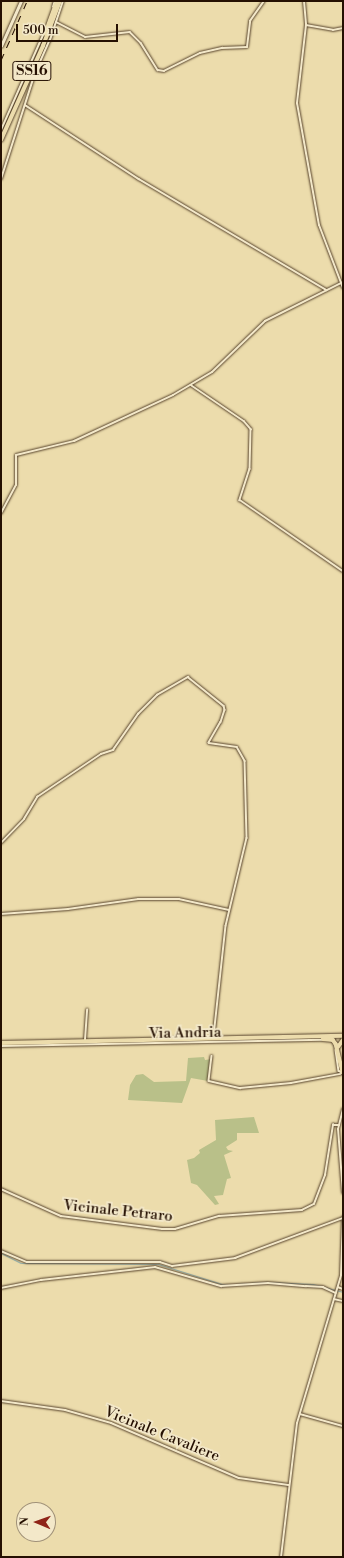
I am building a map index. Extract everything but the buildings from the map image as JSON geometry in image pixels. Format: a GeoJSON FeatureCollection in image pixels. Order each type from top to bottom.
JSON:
{"type":"FeatureCollection","features":[{"type":"Feature","properties":{"kind":"highway","name":"SS16"},"geometry":{"type":"LineString","coordinates":[[1,135],[41,46],[57,1]]}},
{"type":"Feature","properties":{"kind":"highway","name":"SS16"},"geometry":{"type":"LineString","coordinates":[[1,140],[43,46],[57,1]]}},
{"type":"Feature","properties":{"kind":"highway"},"geometry":{"type":"LineString","coordinates":[[1,1044],[321,1039],[343,1037]]}},
{"type":"Feature","properties":{"kind":"highway"},"geometry":{"type":"LineString","coordinates":[[1,1044],[343,1037]]}},
{"type":"Feature","properties":{"kind":"highway"},"geometry":{"type":"LineString","coordinates":[[338,1048],[343,1037]]}},
{"type":"Feature","properties":{"kind":"highway"},"geometry":{"type":"LineString","coordinates":[[321,1039],[333,1040],[338,1048],[343,1073]]}},
{"type":"Feature","properties":{"kind":"main road","name":"SS16"},"geometry":{"type":"LineString","coordinates":[[1,46],[21,1]]}},
{"type":"Feature","properties":{"kind":"street"},"geometry":{"type":"LineString","coordinates":[[1,130],[31,64],[57,1]]}},
{"type":"Feature","properties":{"kind":"street"},"geometry":{"type":"LineString","coordinates":[[1,179],[25,105],[63,1]]}},
{"type":"Feature","properties":{"kind":"street"},"geometry":{"type":"LineString","coordinates":[[56,22],[85,37],[130,32],[141,43],[158,70],[164,70],[196,55],[222,48],[247,47],[250,21],[264,1]]}},
{"type":"Feature","properties":{"kind":"street"},"geometry":{"type":"LineString","coordinates":[[304,1],[306,25],[297,103],[319,225],[342,282],[343,288]]}},
{"type":"Feature","properties":{"kind":"street"},"geometry":{"type":"LineString","coordinates":[[306,25],[333,30],[343,28]]}},
{"type":"Feature","properties":{"kind":"street"},"geometry":{"type":"LineString","coordinates":[[25,105],[139,179],[327,290]]}},
{"type":"Feature","properties":{"kind":"street"},"geometry":{"type":"LineString","coordinates":[[1,513],[16,485],[16,455],[74,441],[151,406],[191,385],[221,365],[265,321],[342,282]]}},
{"type":"Feature","properties":{"kind":"street"},"geometry":{"type":"LineString","coordinates":[[191,385],[244,421],[251,429],[250,470],[240,500],[343,571]]}},
{"type":"Feature","properties":{"kind":"street"},"geometry":{"type":"LineString","coordinates":[[1,843],[24,819],[37,797],[101,754],[113,750],[148,703],[156,695],[188,677],[225,708],[210,744],[237,747],[245,763],[247,838],[229,910],[223,943],[214,1037]]}},
{"type":"Feature","properties":{"kind":"street"},"geometry":{"type":"LineString","coordinates":[[1,914],[68,909],[138,899],[179,898],[229,910]]}},
{"type":"Feature","properties":{"kind":"street"},"geometry":{"type":"LineString","coordinates":[[85,1040],[87,1010]]}},
{"type":"Feature","properties":{"kind":"street","name":"Via Andria"},"geometry":{"type":"LineString","coordinates":[[1,1044],[85,1040],[214,1037],[343,1037]]}},
{"type":"Feature","properties":{"kind":"street","name":"Via Andria"},"geometry":{"type":"LineString","coordinates":[[1,1044],[328,1040],[335,1044],[339,1071],[343,1073]]}},
{"type":"Feature","properties":{"kind":"street"},"geometry":{"type":"LineString","coordinates":[[212,1056],[209,1081],[240,1088],[343,1073]]}},
{"type":"Feature","properties":{"kind":"street"},"geometry":{"type":"LineString","coordinates":[[343,1109],[339,1125],[343,1193]]}},
{"type":"Feature","properties":{"kind":"street","name":"Vicinale Petraro"},"geometry":{"type":"LineString","coordinates":[[1,1189],[61,1216],[162,1229],[175,1229],[219,1216],[302,1210],[314,1204],[325,1175],[333,1125],[339,1125]]}},
{"type":"Feature","properties":{"kind":"street"},"geometry":{"type":"LineString","coordinates":[[1,1251],[27,1262],[160,1262],[172,1266],[235,1258],[343,1218],[337,1290],[300,1414],[289,1485],[281,1557]]}},
{"type":"Feature","properties":{"kind":"street"},"geometry":{"type":"LineString","coordinates":[[1,1288],[156,1268],[221,1286],[298,1285],[337,1290],[343,1289]]}},
{"type":"Feature","properties":{"kind":"street"},"geometry":{"type":"LineString","coordinates":[[334,1299],[343,1301]]}},
{"type":"Feature","properties":{"kind":"street","name":"Vicinale Cavaliere"},"geometry":{"type":"LineString","coordinates":[[1,1401],[65,1410],[111,1423],[239,1478],[289,1485]]}},
{"type":"Feature","properties":{"kind":"street"},"geometry":{"type":"LineString","coordinates":[[300,1414],[343,1426]]}},
{"type":"Feature","properties":{"kind":"green space"},"geometry":{"type":"Polygon","coordinates":[[[204,1057],[205,1060],[212,1059],[208,1081],[191,1078],[182,1103],[128,1100],[130,1085],[136,1075],[143,1074],[154,1082],[186,1081],[188,1058],[204,1057]]]}},
{"type":"Feature","properties":{"kind":"green space"},"geometry":{"type":"Polygon","coordinates":[[[254,1117],[259,1133],[237,1133],[237,1140],[226,1147],[228,1150],[233,1151],[224,1155],[231,1178],[227,1179],[223,1195],[214,1196],[219,1204],[215,1205],[197,1185],[191,1183],[187,1160],[194,1158],[200,1153],[199,1150],[216,1140],[215,1120],[254,1117]]]}},
{"type":"Feature","properties":{"kind":"waterway"},"geometry":{"type":"LineString","coordinates":[[1,1253],[21,1263],[158,1264],[222,1284],[232,1285]]}},
{"type":"Feature","properties":{"kind":"waterway"},"geometry":{"type":"LineString","coordinates":[[235,1284],[267,1282],[313,1284],[343,1292]]}},
{"type":"Feature","properties":{"kind":"railway"},"geometry":{"type":"LineString","coordinates":[[1,60],[27,1]]}}]}
